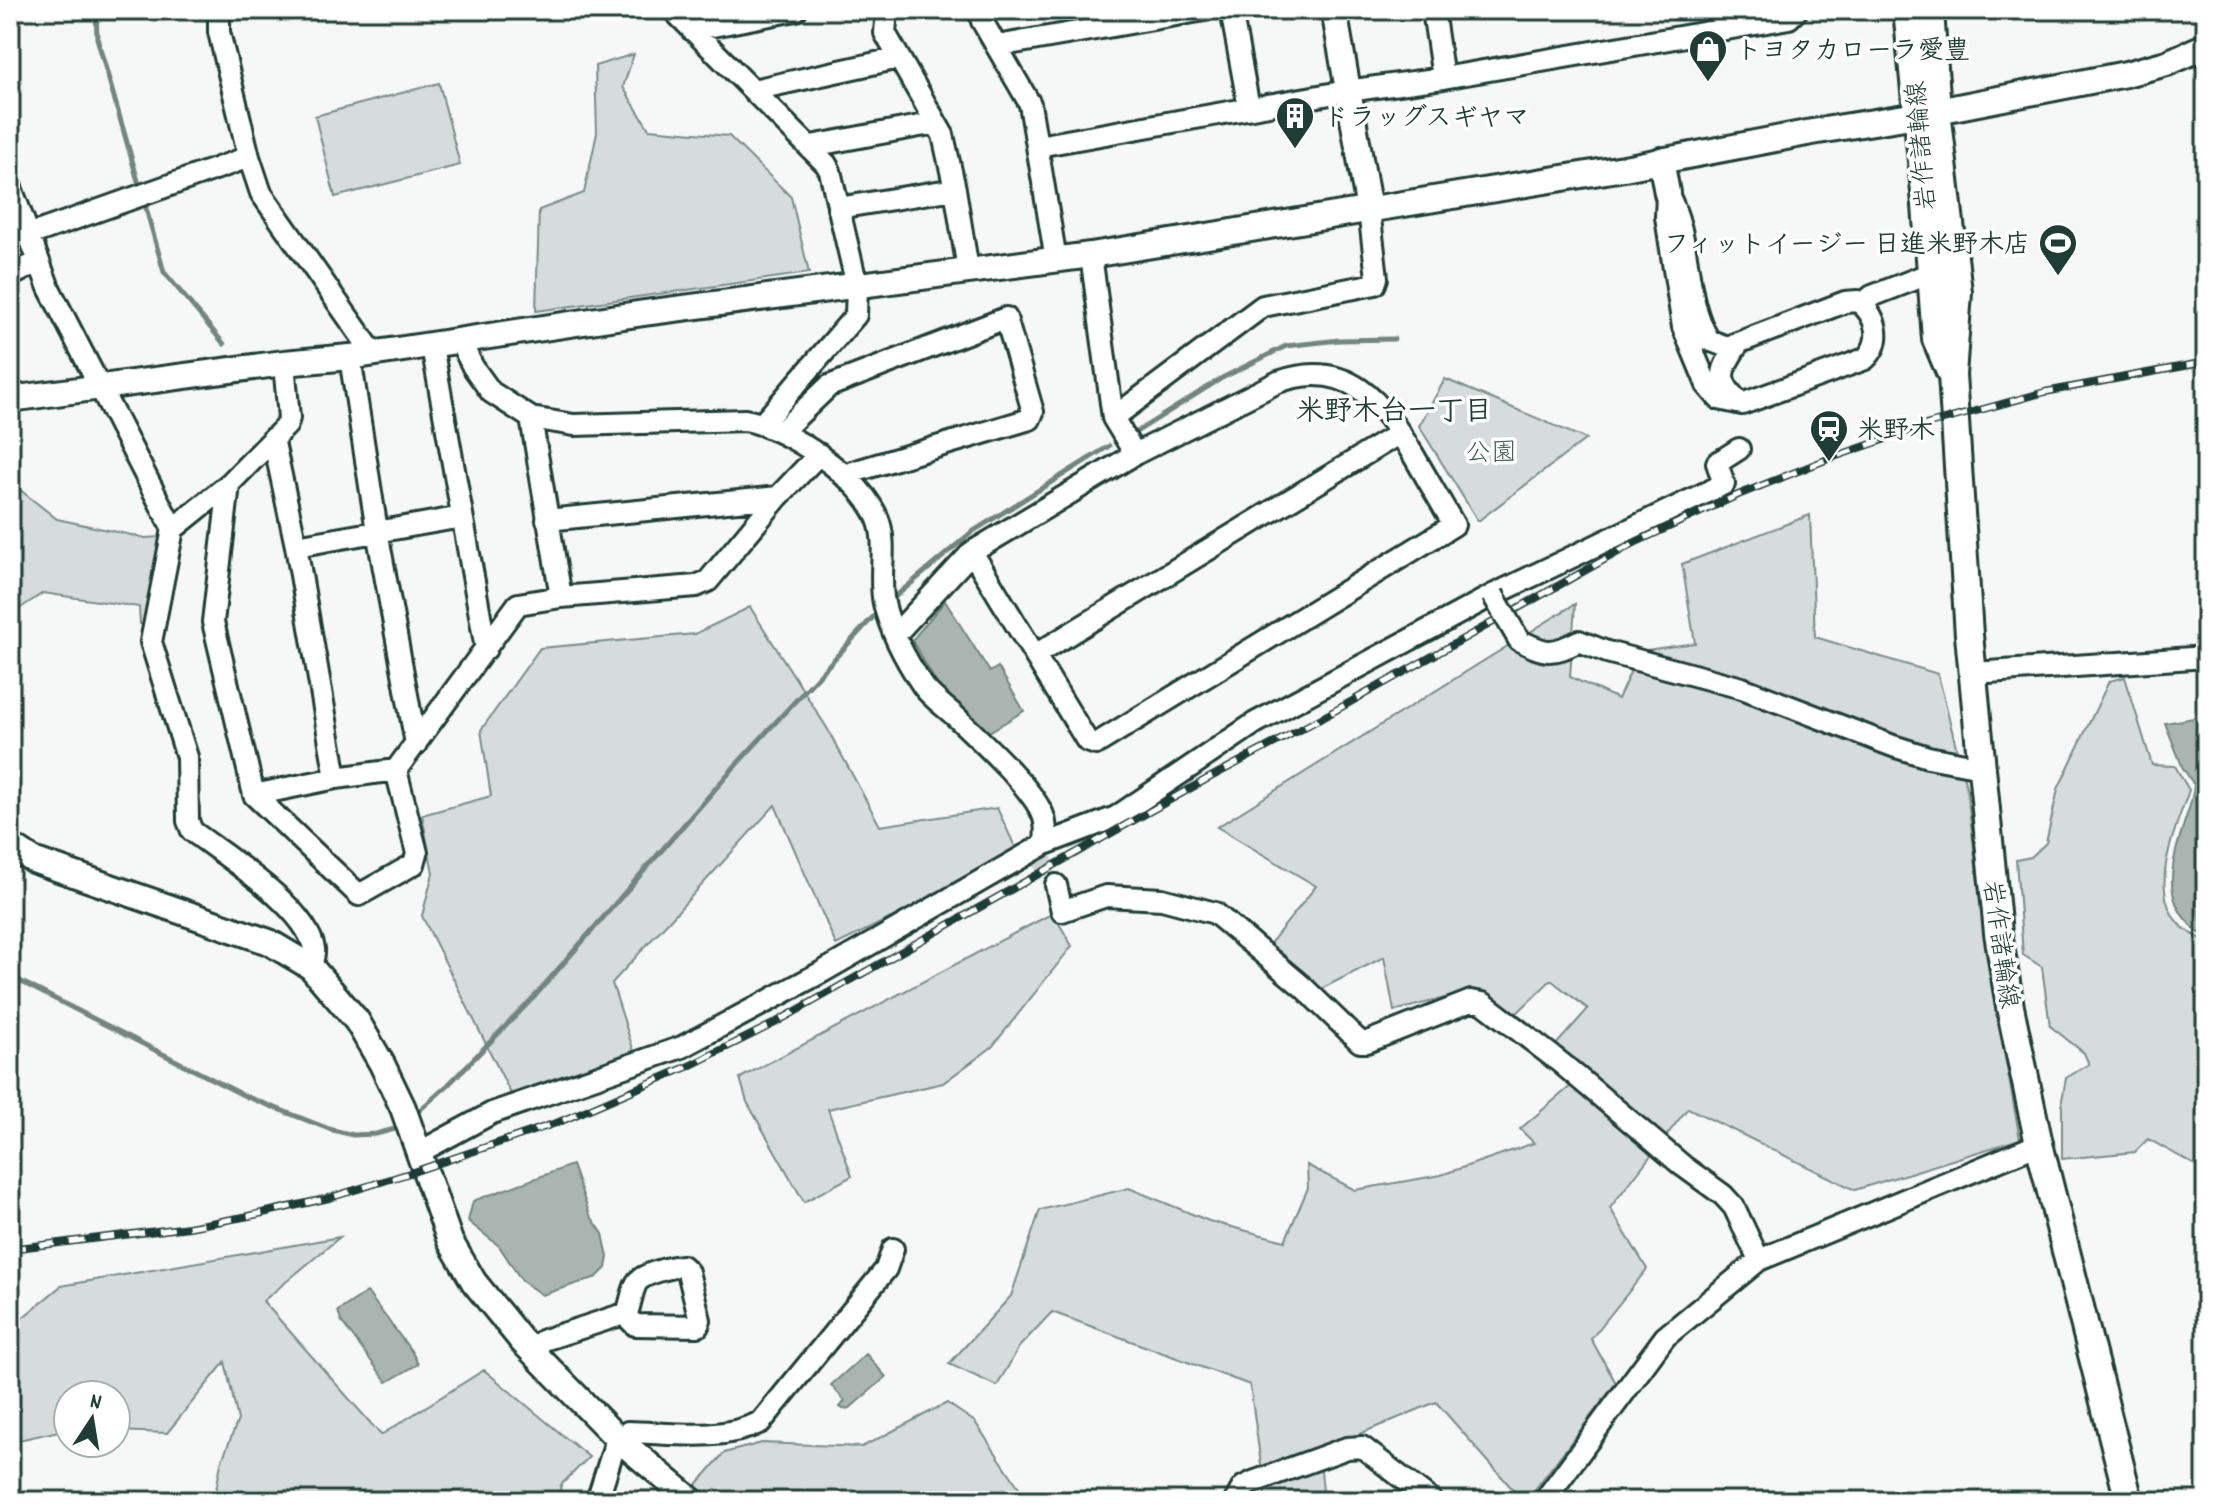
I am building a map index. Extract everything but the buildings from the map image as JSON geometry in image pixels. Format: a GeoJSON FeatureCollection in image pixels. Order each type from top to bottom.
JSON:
{"type":"FeatureCollection","features":[{"type":"Feature","properties":{"kind":"main road","name":"岩作諸輪線"},"geometry":{"type":"LineString","coordinates":[[1907,10],[1958,292],[1952,375],[1981,767],[1998,933],[2039,1144],[2129,1501]]}},
{"type":"Feature","properties":{"kind":"main road","name":"岩作諸輪線"},"geometry":{"type":"LineString","coordinates":[[1930,10],[1927,113],[1931,273],[1936,339],[1952,375]]}},
{"type":"Feature","properties":{"kind":"street"},"geometry":{"type":"LineString","coordinates":[[219,10],[219,32],[249,157],[261,193],[361,355],[377,531],[416,744]]}},
{"type":"Feature","properties":{"kind":"street"},"geometry":{"type":"LineString","coordinates":[[673,10],[811,146],[830,171],[857,286],[856,315],[772,428]]}},
{"type":"Feature","properties":{"kind":"street"},"geometry":{"type":"LineString","coordinates":[[692,30],[796,10]]}},
{"type":"Feature","properties":{"kind":"street"},"geometry":{"type":"LineString","coordinates":[[887,10],[885,33],[943,135],[968,270]]}},
{"type":"Feature","properties":{"kind":"street"},"geometry":{"type":"LineString","coordinates":[[979,10],[982,21],[1030,104],[1056,260]]}},
{"type":"Feature","properties":{"kind":"street"},"geometry":{"type":"LineString","coordinates":[[997,46],[1205,10]]}},
{"type":"Feature","properties":{"kind":"street"},"geometry":{"type":"LineString","coordinates":[[1231,10],[1249,108]]}},
{"type":"Feature","properties":{"kind":"street"},"geometry":{"type":"LineString","coordinates":[[1113,418],[1263,306],[1375,284],[1377,278],[1369,210],[1334,10]]}},
{"type":"Feature","properties":{"kind":"street"},"geometry":{"type":"LineString","coordinates":[[1433,10],[1443,78]]}},
{"type":"Feature","properties":{"kind":"street"},"geometry":{"type":"LineString","coordinates":[[1038,146],[1789,18],[1797,10]]}},
{"type":"Feature","properties":{"kind":"street"},"geometry":{"type":"LineString","coordinates":[[10,399],[432,346],[644,313],[1091,255],[1927,113],[2136,72],[2206,46]]}},
{"type":"Feature","properties":{"kind":"street"},"geometry":{"type":"LineString","coordinates":[[753,90],[899,58]]}},
{"type":"Feature","properties":{"kind":"street"},"geometry":{"type":"LineString","coordinates":[[811,146],[936,123]]}},
{"type":"Feature","properties":{"kind":"street"},"geometry":{"type":"LineString","coordinates":[[29,235],[249,157]]}},
{"type":"Feature","properties":{"kind":"street"},"geometry":{"type":"LineString","coordinates":[[1661,160],[1667,193],[1666,217],[1683,327],[1707,385],[1719,399],[1742,404],[1865,359],[1877,340],[1872,317],[1858,301],[1845,302],[1727,347],[1709,340],[1696,312],[1678,212],[1667,193]]}},
{"type":"Feature","properties":{"kind":"street"},"geometry":{"type":"LineString","coordinates":[[10,185],[38,262],[173,529],[151,642],[187,757],[188,821],[192,831],[271,890],[305,927],[315,950],[311,967]]}},
{"type":"Feature","properties":{"kind":"street"},"geometry":{"type":"LineString","coordinates":[[838,208],[955,189]]}},
{"type":"Feature","properties":{"kind":"street"},"geometry":{"type":"LineString","coordinates":[[1091,255],[1113,418],[1135,454]]}},
{"type":"Feature","properties":{"kind":"street"},"geometry":{"type":"LineString","coordinates":[[10,276],[38,262]]}},
{"type":"Feature","properties":{"kind":"street"},"geometry":{"type":"LineString","coordinates":[[1863,304],[1872,296],[1931,273]]}},
{"type":"Feature","properties":{"kind":"street"},"geometry":{"type":"LineString","coordinates":[[772,428],[829,386],[1006,318],[1033,412],[1030,419],[843,475]]}},
{"type":"Feature","properties":{"kind":"street"},"geometry":{"type":"LineString","coordinates":[[460,341],[491,392],[531,418],[574,425],[732,420],[772,428],[819,454],[870,503],[879,522],[884,603],[895,635],[924,688],[970,730],[1042,810],[1046,827],[1045,844]]}},
{"type":"Feature","properties":{"kind":"street"},"geometry":{"type":"LineString","coordinates":[[1738,344],[1724,366],[1722,377],[1725,388],[1742,404]]}},
{"type":"Feature","properties":{"kind":"street"},"geometry":{"type":"LineString","coordinates":[[432,346],[486,649]]}},
{"type":"Feature","properties":{"kind":"street"},"geometry":{"type":"LineString","coordinates":[[173,529],[229,484],[287,425],[284,363]]}},
{"type":"Feature","properties":{"kind":"street"},"geometry":{"type":"LineString","coordinates":[[895,635],[972,552],[1135,454],[1278,382],[1301,375],[1330,377],[1359,388],[1378,403],[1400,433],[1454,525],[1096,744],[1087,741],[972,552]]}},
{"type":"Feature","properties":{"kind":"street"},"geometry":{"type":"LineString","coordinates":[[531,418],[561,597]]}},
{"type":"Feature","properties":{"kind":"street"},"geometry":{"type":"LineString","coordinates":[[1035,655],[1400,433]]}},
{"type":"Feature","properties":{"kind":"street"},"geometry":{"type":"LineString","coordinates":[[273,438],[296,546],[336,778]]}},
{"type":"Feature","properties":{"kind":"street"},"geometry":{"type":"LineString","coordinates":[[418,1153],[492,1113],[682,1047],[822,972],[1045,844],[1116,817],[1255,723],[1493,595],[1724,484],[1717,463],[1739,449]]}},
{"type":"Feature","properties":{"kind":"street"},"geometry":{"type":"LineString","coordinates":[[254,795],[336,778],[396,770],[518,604],[561,597],[696,586],[708,581],[778,497],[819,454]]}},
{"type":"Feature","properties":{"kind":"street"},"geometry":{"type":"LineString","coordinates":[[229,484],[213,622],[254,795],[359,895],[414,864],[417,853],[396,770]]}},
{"type":"Feature","properties":{"kind":"street"},"geometry":{"type":"LineString","coordinates":[[547,520],[778,497]]}},
{"type":"Feature","properties":{"kind":"street"},"geometry":{"type":"LineString","coordinates":[[296,546],[462,517]]}},
{"type":"Feature","properties":{"kind":"street"},"geometry":{"type":"LineString","coordinates":[[1493,595],[1519,640],[1540,651],[1556,653],[1579,641],[1607,652],[1742,688],[1905,750],[1981,767]]}},
{"type":"Feature","properties":{"kind":"street"},"geometry":{"type":"LineString","coordinates":[[1974,673],[2206,657]]}},
{"type":"Feature","properties":{"kind":"street"},"geometry":{"type":"LineString","coordinates":[[10,845],[33,860],[269,942],[311,967],[335,993],[363,1032],[403,1108],[458,1257],[474,1282],[530,1349],[618,1440],[692,1501]]}},
{"type":"Feature","properties":{"kind":"street"},"geometry":{"type":"LineString","coordinates":[[1056,885],[1062,911],[1106,896],[1162,899],[1215,913],[1303,987],[1360,1042],[1367,1042],[1471,1001],[1483,1003],[1723,1195],[1734,1207],[1759,1260]]}},
{"type":"Feature","properties":{"kind":"street"},"geometry":{"type":"LineString","coordinates":[[1544,1501],[1665,1337],[1759,1260],[2039,1144]]}},
{"type":"Feature","properties":{"kind":"street"},"geometry":{"type":"LineString","coordinates":[[597,1501],[618,1440],[628,1432],[721,1434],[744,1431],[761,1422],[886,1269],[893,1249]]}},
{"type":"Feature","properties":{"kind":"street"},"geometry":{"type":"LineString","coordinates":[[530,1349],[544,1340],[627,1313]]}},
{"type":"Feature","properties":{"kind":"street"},"geometry":{"type":"LineString","coordinates":[[1235,1501],[1243,1487],[1253,1482],[1347,1448],[1362,1447],[1432,1501]]}},
{"type":"Feature","properties":{"kind":"green space"},"geometry":{"type":"Polygon","coordinates":[[[634,54],[623,87],[649,129],[729,136],[791,197],[809,273],[536,311],[539,210],[584,193],[597,133],[595,66],[634,54]]]}},
{"type":"Feature","properties":{"kind":"green space"},"geometry":{"type":"Polygon","coordinates":[[[439,83],[460,165],[335,197],[315,116],[439,83]]]}},
{"type":"Feature","properties":{"kind":"green space"},"geometry":{"type":"Polygon","coordinates":[[[10,216],[27,261],[10,269],[10,216]]]}},
{"type":"Feature","properties":{"kind":"green space","name":"公園"},"geometry":{"type":"Polygon","coordinates":[[[1445,379],[1586,439],[1478,521],[1419,426],[1445,379]]]}},
{"type":"Feature","properties":{"kind":"green space"},"geometry":{"type":"Polygon","coordinates":[[[10,482],[57,519],[145,538],[161,537],[150,626],[140,624],[139,607],[43,593],[10,615],[10,482]]]}},
{"type":"Feature","properties":{"kind":"green space"},"geometry":{"type":"Polygon","coordinates":[[[1810,515],[1815,637],[1938,674],[1967,791],[1988,964],[2020,1139],[1855,1190],[1688,1108],[1610,1208],[1647,1269],[1591,1339],[1616,1383],[1526,1501],[1436,1402],[1319,1451],[1324,1501],[1266,1501],[1250,1385],[1052,1312],[1019,1347],[997,1386],[949,1364],[1011,1296],[1040,1210],[1129,1188],[1209,1221],[1285,1241],[1308,1188],[1307,1165],[1355,1190],[1441,1175],[1534,1143],[1520,1129],[1586,1073],[1553,1048],[1588,1009],[1551,980],[1513,1017],[1468,992],[1394,1011],[1384,957],[1317,991],[1269,945],[1316,886],[1217,827],[1575,604],[1570,677],[1618,699],[1640,651],[1695,643],[1682,564],[1810,515]]]}},
{"type":"Feature","properties":{"kind":"green space"},"geometry":{"type":"Polygon","coordinates":[[[750,607],[827,728],[880,826],[997,808],[1019,855],[836,945],[775,805],[612,983],[636,1058],[514,1100],[422,916],[433,873],[422,815],[491,796],[481,730],[540,648],[695,634],[750,607]]]}},
{"type":"Feature","properties":{"kind":"green space"},"geometry":{"type":"Polygon","coordinates":[[[10,615],[17,677],[10,699],[10,615]]]}},
{"type":"Feature","properties":{"kind":"green space"},"geometry":{"type":"Polygon","coordinates":[[[2125,677],[2152,765],[2175,766],[2189,790],[2167,858],[2165,893],[2179,924],[2206,941],[2206,1267],[2204,1170],[2148,1139],[2135,1152],[2062,1159],[2062,1100],[2066,1078],[2089,1064],[2084,1053],[2050,1026],[2042,967],[2023,955],[2016,860],[2031,857],[2046,843],[2058,789],[2109,681],[2125,677]]]}},
{"type":"Feature","properties":{"kind":"green space"},"geometry":{"type":"Polygon","coordinates":[[[1053,913],[1072,946],[992,1047],[943,1083],[828,1109],[852,1176],[804,1202],[747,1102],[740,1078],[1053,913]]]}},
{"type":"Feature","properties":{"kind":"green space"},"geometry":{"type":"Polygon","coordinates":[[[340,1237],[263,1301],[381,1435],[484,1370],[589,1457],[561,1485],[558,1501],[214,1501],[221,1463],[238,1420],[225,1362],[167,1433],[132,1432],[132,1379],[52,1379],[52,1433],[10,1442],[10,1328],[61,1286],[340,1237]]]}},
{"type":"Feature","properties":{"kind":"green space"},"geometry":{"type":"Polygon","coordinates":[[[947,1403],[975,1422],[1028,1501],[707,1501],[693,1489],[724,1453],[762,1443],[862,1447],[947,1403]]]}},
{"type":"Feature","properties":{"kind":"shaded area"},"geometry":{"type":"Polygon","coordinates":[[[945,601],[990,672],[998,667],[1024,711],[989,732],[938,686],[912,640],[945,601]]]}},
{"type":"Feature","properties":{"kind":"shaded area"},"geometry":{"type":"Polygon","coordinates":[[[2206,716],[2206,938],[2182,914],[2172,888],[2174,859],[2194,785],[2183,768],[2165,723],[2206,716]]]}},
{"type":"Feature","properties":{"kind":"shaded area"},"geometry":{"type":"Polygon","coordinates":[[[572,1165],[590,1215],[603,1234],[608,1257],[606,1268],[597,1277],[542,1295],[522,1281],[499,1246],[468,1221],[473,1201],[572,1165]]]}},
{"type":"Feature","properties":{"kind":"shaded area"},"geometry":{"type":"Polygon","coordinates":[[[367,1292],[418,1364],[387,1382],[341,1321],[338,1311],[367,1292]]]}},
{"type":"Feature","properties":{"kind":"shaded area"},"geometry":{"type":"Polygon","coordinates":[[[866,1354],[886,1377],[850,1408],[843,1409],[840,1407],[845,1401],[831,1385],[866,1354]]]}},
{"type":"Feature","properties":{"kind":"waterway"},"geometry":{"type":"LineString","coordinates":[[96,10],[97,38],[140,188]]}},
{"type":"Feature","properties":{"kind":"waterway"},"geometry":{"type":"LineString","coordinates":[[143,198],[164,272],[224,344]]}},
{"type":"Feature","properties":{"kind":"waterway"},"geometry":{"type":"LineString","coordinates":[[1133,434],[1222,378],[1286,346],[1339,340],[1394,339]]}},
{"type":"Feature","properties":{"kind":"waterway"},"geometry":{"type":"LineString","coordinates":[[890,601],[972,532],[1109,446]]}},
{"type":"Feature","properties":{"kind":"waterway"},"geometry":{"type":"LineString","coordinates":[[414,1115],[448,1085],[534,997],[736,765],[874,616]]}},
{"type":"Feature","properties":{"kind":"waterway"},"geometry":{"type":"LineString","coordinates":[[10,976],[245,1096],[329,1129],[353,1135],[395,1129]]}},
{"type":"Feature","properties":{"kind":"tunnel"},"geometry":{"type":"LineString","coordinates":[[1036,850],[1056,885]]}},
{"type":"Feature","properties":{"kind":"railway"},"geometry":{"type":"LineString","coordinates":[[10,1249],[189,1227],[329,1198],[559,1122],[689,1066],[773,1024],[1636,542],[1738,495],[1929,424],[2045,392],[2206,362]]}},
{"type":"Feature","properties":{"kind":"place","name":"トヨタカローラ愛豊"},"geometry":{"type":"Point","coordinates":[1708,83]}},
{"type":"Feature","properties":{"kind":"place","name":"ドラッグスギヤマ"},"geometry":{"type":"Point","coordinates":[1295,150]}},
{"type":"Feature","properties":{"kind":"place","name":"フィットイージー 日進米野木店"},"geometry":{"type":"Point","coordinates":[2058,277]}},
{"type":"Feature","properties":{"kind":"place","name":"米野木"},"geometry":{"type":"Point","coordinates":[1829,463]}},
{"type":"Feature","properties":{"kind":"district","name":"米野木台一丁目"},"geometry":{"type":"Point","coordinates":[1394,409]}}]}
